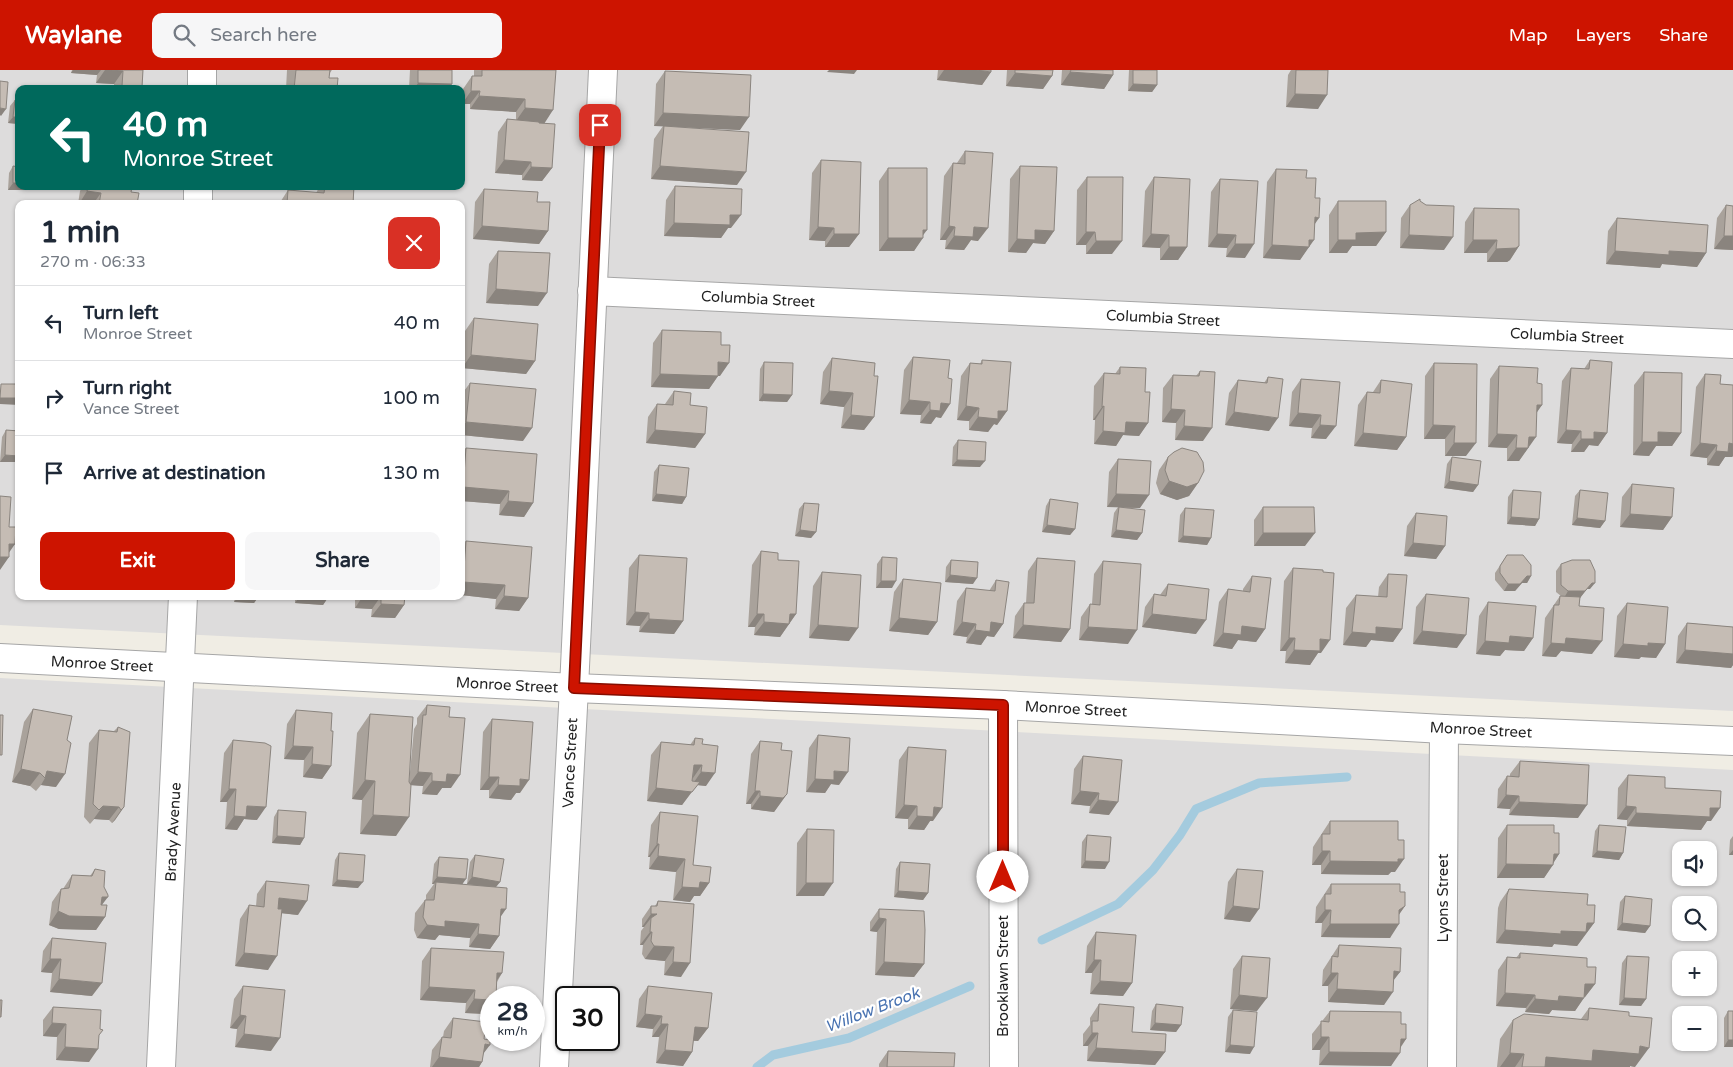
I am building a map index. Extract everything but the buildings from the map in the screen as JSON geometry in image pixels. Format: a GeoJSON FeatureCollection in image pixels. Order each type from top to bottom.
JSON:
{"type":"FeatureCollection","features":[{"type":"Feature","properties":{"kind":"street"},"geometry":{"type":"LineString","coordinates":[[202,70],[202,85]]}},
{"type":"Feature","properties":{"kind":"street","name":"Vance Street"},"geometry":{"type":"LineString","coordinates":[[554,1067],[603,70]]}},
{"type":"Feature","properties":{"kind":"street","name":"Columbia Street"},"geometry":{"type":"LineString","coordinates":[[592,291],[1733,344]]}},
{"type":"Feature","properties":{"kind":"street","name":"Brady Avenue"},"geometry":{"type":"LineString","coordinates":[[161,1067],[183,600]]}},
{"type":"Feature","properties":{"kind":"street","name":"Monroe Street"},"geometry":{"type":"LineString","coordinates":[[0,658],[574,688],[1003,705],[1444,729],[1733,741]]}},
{"type":"Feature","properties":{"kind":"street","name":"Brooklawn Street"},"geometry":{"type":"LineString","coordinates":[[1003,705],[1004,1067]]}},
{"type":"Feature","properties":{"kind":"street","name":"Lyons Street"},"geometry":{"type":"LineString","coordinates":[[1442,1067],[1444,729]]}},
{"type":"Feature","properties":{"kind":"shaded area"},"geometry":{"type":"Polygon","coordinates":[[[0,70],[1733,70],[1733,711],[0,625],[0,70]]]}},
{"type":"Feature","properties":{"kind":"shaded area"},"geometry":{"type":"Polygon","coordinates":[[[0,678],[1733,770],[1733,1067],[0,1067],[0,678]]]}},
{"type":"Feature","properties":{"kind":"waterway","name":"Willow Brook"},"geometry":{"type":"LineString","coordinates":[[1042,940],[1118,904],[1153,870],[1180,835],[1196,809],[1259,783],[1347,777]]}},
{"type":"Feature","properties":{"kind":"waterway","name":"Willow Brook"},"geometry":{"type":"LineString","coordinates":[[757,1067],[773,1055],[849,1038],[970,986]]}},
{"type":"Feature","properties":{"kind":"route"},"geometry":{"type":"LineString","coordinates":[[600,125],[574,688],[1003,705],[1003,877]]}}]}
